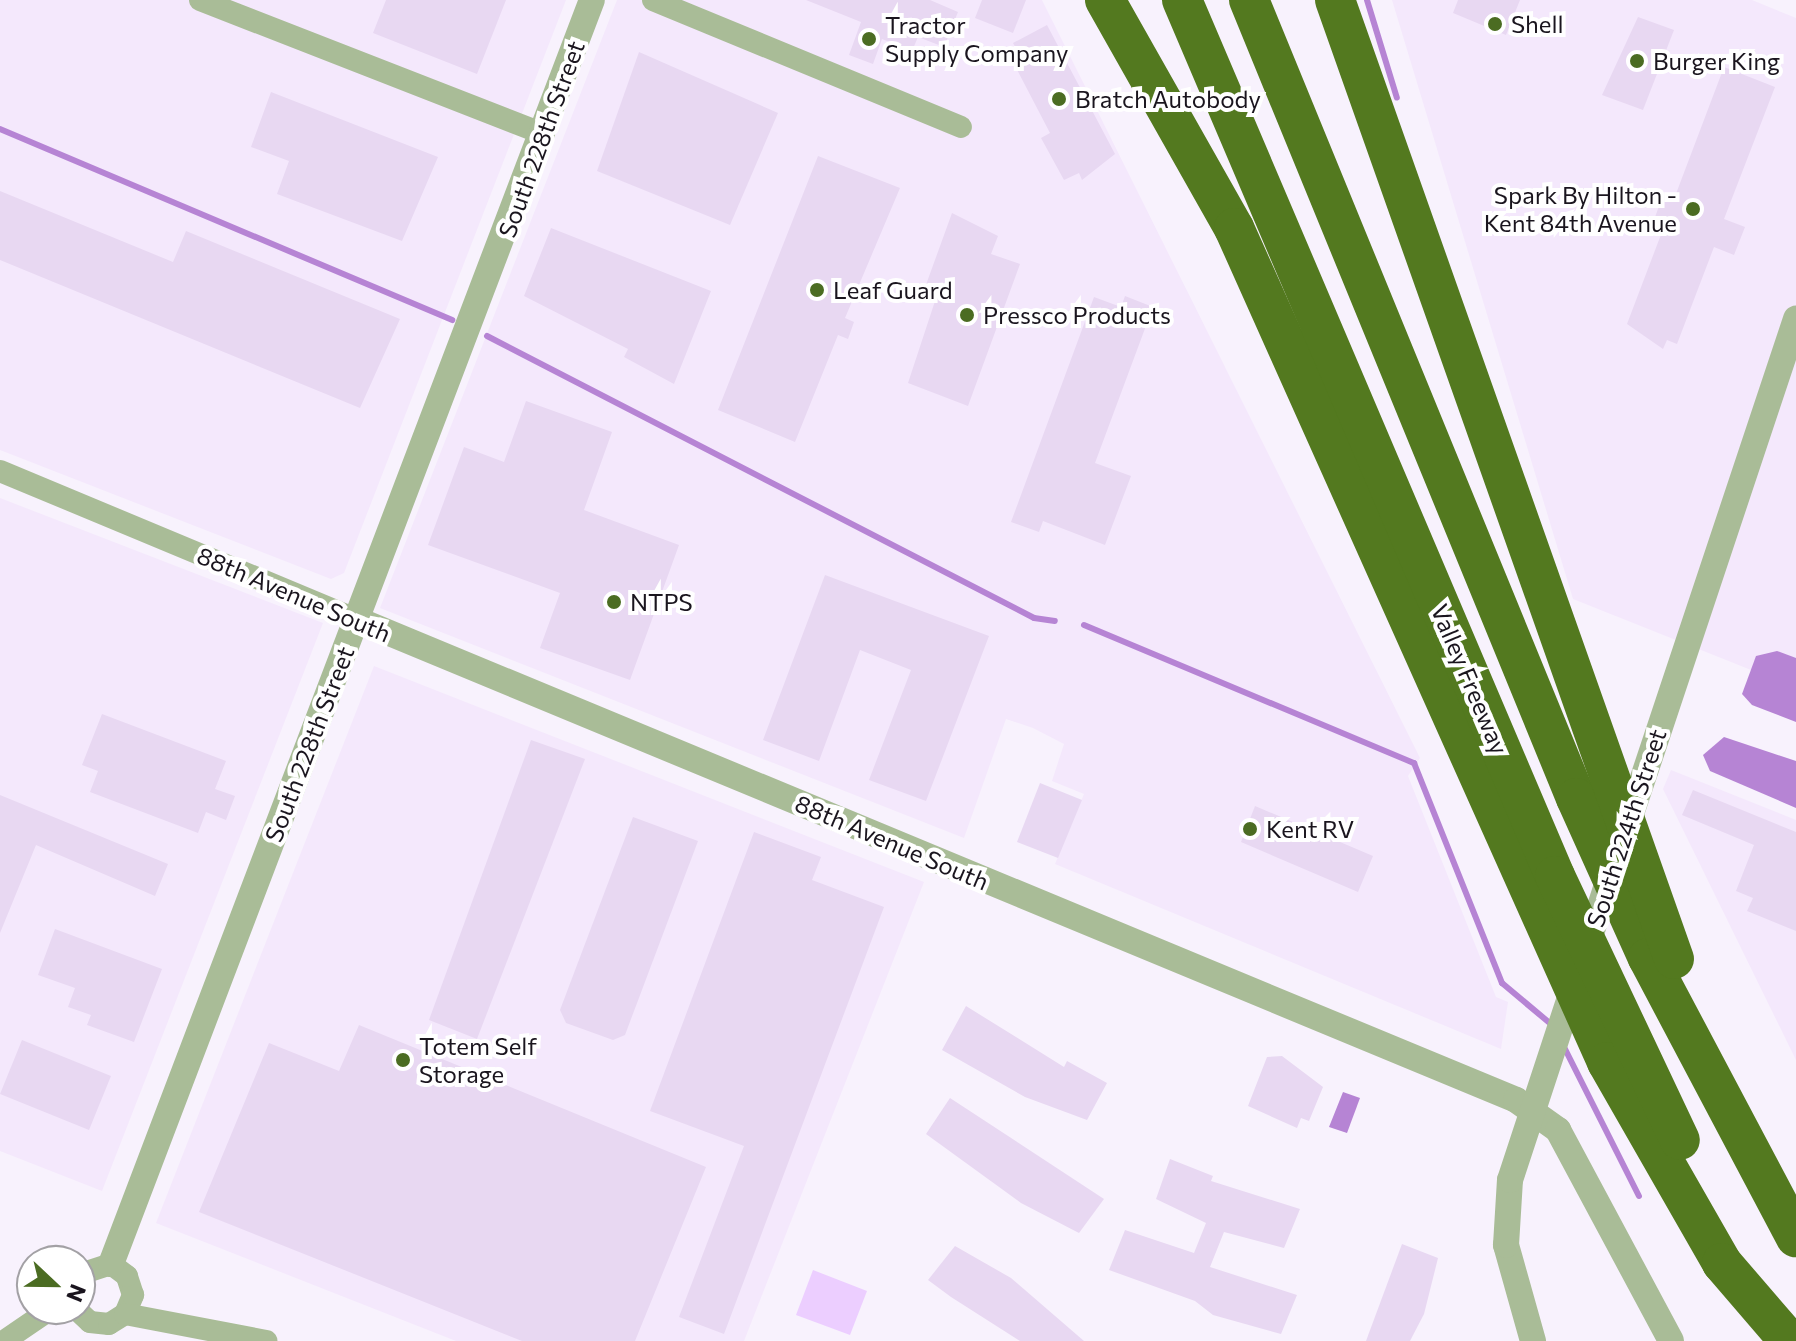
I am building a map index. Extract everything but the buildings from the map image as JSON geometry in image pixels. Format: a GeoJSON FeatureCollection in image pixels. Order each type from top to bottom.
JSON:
{"type":"FeatureCollection","features":[{"type":"Feature","properties":{"kind":"highway"},"geometry":{"type":"LineString","coordinates":[[1105,0],[1234,228],[1607,1062],[1722,1263],[1792,1341]]}},
{"type":"Feature","properties":{"kind":"highway","name":"Valley Freeway"},"geometry":{"type":"LineString","coordinates":[[1182,0],[1619,1018],[1792,1341]]}},
{"type":"Feature","properties":{"kind":"highway"},"geometry":{"type":"LineString","coordinates":[[1249,0],[1576,798],[1733,1125],[1796,1237]]}},
{"type":"Feature","properties":{"kind":"highway"},"geometry":{"type":"LineString","coordinates":[[1335,0],[1733,1125]]}},
{"type":"Feature","properties":{"kind":"street"},"geometry":{"type":"LineString","coordinates":[[200,0],[544,134]]}},
{"type":"Feature","properties":{"kind":"street","name":"South 228th Street"},"geometry":{"type":"LineString","coordinates":[[111,1264],[544,134],[592,0]]}},
{"type":"Feature","properties":{"kind":"street"},"geometry":{"type":"LineString","coordinates":[[653,0],[961,127]]}},
{"type":"Feature","properties":{"kind":"street","name":"South 224th Street"},"geometry":{"type":"LineString","coordinates":[[1533,1341],[1506,1245],[1510,1180],[1796,319]]}},
{"type":"Feature","properties":{"kind":"street","name":"88th Avenue South"},"geometry":{"type":"LineString","coordinates":[[0,471],[1516,1100],[1558,1130],[1671,1341]]}},
{"type":"Feature","properties":{"kind":"street"},"geometry":{"type":"LineString","coordinates":[[96,1269],[111,1264],[132,1285],[125,1314]]}},
{"type":"Feature","properties":{"kind":"street"},"geometry":{"type":"LineString","coordinates":[[96,1322],[99,1324],[125,1314],[266,1341]]}},
{"type":"Feature","properties":{"kind":"street"},"geometry":{"type":"LineString","coordinates":[[4,1341],[28,1325]]}},
{"type":"Feature","properties":{"kind":"shaded area"},"geometry":{"type":"Polygon","coordinates":[[[0,0],[566,0],[344,573],[331,579],[0,450],[0,0]]]}},
{"type":"Feature","properties":{"kind":"shaded area"},"geometry":{"type":"Polygon","coordinates":[[[617,0],[1042,0],[1420,758],[1408,776],[1496,997],[1508,1002],[1501,1049],[1055,864],[1084,794],[1052,781],[1064,744],[1033,728],[1006,719],[964,838],[380,608],[617,0]]]}},
{"type":"Feature","properties":{"kind":"shaded area"},"geometry":{"type":"Polygon","coordinates":[[[1392,0],[1752,0],[1796,18],[1796,688],[1573,599],[1392,0]]]}},
{"type":"Feature","properties":{"kind":"shaded area"},"geometry":{"type":"Polygon","coordinates":[[[0,498],[323,623],[102,1191],[0,1151],[0,498]]]}},
{"type":"Feature","properties":{"kind":"shaded area"},"geometry":{"type":"Polygon","coordinates":[[[1777,651],[1796,658],[1796,722],[1752,705],[1742,694],[1756,656],[1777,651]]]}},
{"type":"Feature","properties":{"kind":"shaded area"},"geometry":{"type":"Polygon","coordinates":[[[374,666],[924,882],[744,1341],[456,1341],[156,1223],[374,666]]]}},
{"type":"Feature","properties":{"kind":"shaded area"},"geometry":{"type":"Polygon","coordinates":[[[1724,737],[1796,761],[1796,808],[1710,771],[1703,755],[1724,737]]]}},
{"type":"Feature","properties":{"kind":"shaded area"},"geometry":{"type":"Polygon","coordinates":[[[1671,770],[1796,820],[1796,1060],[1663,789],[1671,770]]]}},
{"type":"Feature","properties":{"kind":"shaded area"},"geometry":{"type":"Polygon","coordinates":[[[1343,1092],[1360,1098],[1347,1133],[1329,1127],[1343,1092]]]}},
{"type":"Feature","properties":{"kind":"shaded area"},"geometry":{"type":"Polygon","coordinates":[[[813,1270],[867,1291],[850,1335],[796,1315],[813,1270]]]}},
{"type":"Feature","properties":{"kind":"waterway"},"geometry":{"type":"LineString","coordinates":[[1367,0],[1397,98]]}},
{"type":"Feature","properties":{"kind":"waterway"},"geometry":{"type":"LineString","coordinates":[[0,129],[452,320]]}},
{"type":"Feature","properties":{"kind":"waterway"},"geometry":{"type":"LineString","coordinates":[[487,336],[1034,618],[1055,621]]}},
{"type":"Feature","properties":{"kind":"waterway"},"geometry":{"type":"LineString","coordinates":[[1084,625],[1414,763],[1502,983],[1552,1025]]}},
{"type":"Feature","properties":{"kind":"waterway"},"geometry":{"type":"LineString","coordinates":[[1563,1045],[1639,1196]]}},
{"type":"Feature","properties":{"kind":"place","name":"Shell"},"geometry":{"type":"Point","coordinates":[1495,24]}},
{"type":"Feature","properties":{"kind":"place","name":"Tractor Supply Company"},"geometry":{"type":"Point","coordinates":[869,39]}},
{"type":"Feature","properties":{"kind":"place","name":"Burger King"},"geometry":{"type":"Point","coordinates":[1637,61]}},
{"type":"Feature","properties":{"kind":"place","name":"Bratch Autobody"},"geometry":{"type":"Point","coordinates":[1059,99]}},
{"type":"Feature","properties":{"kind":"place","name":"Spark By Hilton - Kent 84th Avenue"},"geometry":{"type":"Point","coordinates":[1693,209]}},
{"type":"Feature","properties":{"kind":"place","name":"Leaf Guard"},"geometry":{"type":"Point","coordinates":[817,290]}},
{"type":"Feature","properties":{"kind":"place","name":"Pressco Products"},"geometry":{"type":"Point","coordinates":[967,315]}},
{"type":"Feature","properties":{"kind":"place","name":"NTPS"},"geometry":{"type":"Point","coordinates":[614,602]}},
{"type":"Feature","properties":{"kind":"place","name":"Kent RV"},"geometry":{"type":"Point","coordinates":[1250,829]}},
{"type":"Feature","properties":{"kind":"place","name":"Totem Self Storage"},"geometry":{"type":"Point","coordinates":[403,1060]}}]}
